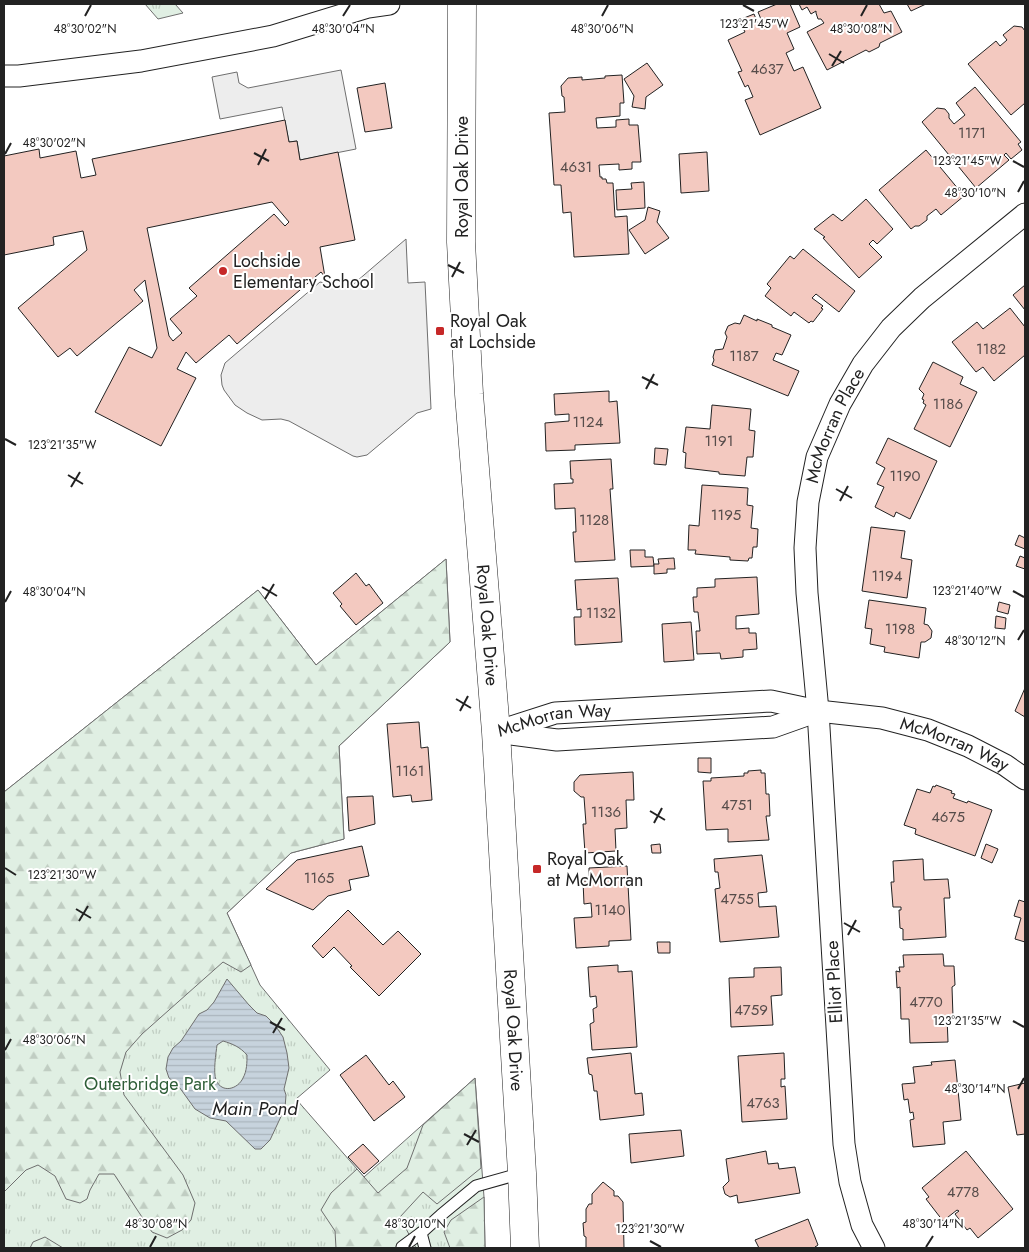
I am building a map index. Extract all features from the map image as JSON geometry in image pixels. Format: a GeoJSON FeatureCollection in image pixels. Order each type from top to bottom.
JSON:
{"type":"FeatureCollection","features":[{"type":"Feature","properties":{"kind":"main road","name":"Royal Oak Drive"},"geometry":{"type":"LineString","coordinates":[[462,4],[461,242],[469,394],[496,732],[525,1248]]}},
{"type":"Feature","properties":{"kind":"street"},"geometry":{"type":"LineString","coordinates":[[4,76],[19,76],[140,61],[273,36],[368,6],[389,4]]}},
{"type":"Feature","properties":{"kind":"street","name":"McMorran Place"},"geometry":{"type":"LineString","coordinates":[[818,711],[807,593],[805,548],[808,502],[817,457],[840,404],[863,364],[891,328],[922,298],[1025,214]]}},
{"type":"Feature","properties":{"kind":"street","name":"McMorran Way"},"geometry":{"type":"LineString","coordinates":[[496,732],[555,713],[771,701],[818,711],[882,718],[928,730],[968,746],[1005,765],[1025,779]]}},
{"type":"Feature","properties":{"kind":"street","name":"Elliot Place"},"geometry":{"type":"LineString","coordinates":[[818,711],[844,1144],[850,1182],[862,1225],[874,1248]]}},
{"type":"Feature","properties":{"kind":"lane"},"geometry":{"type":"LineString","coordinates":[[402,1247],[476,1186],[522,1173]]}},
{"type":"Feature","properties":{"kind":"lane"},"geometry":{"type":"LineString","coordinates":[[421,1233],[425,1248]]}},
{"type":"Feature","properties":{"kind":"green space"},"geometry":{"type":"Polygon","coordinates":[[[145,4],[175,4],[183,13],[158,19],[145,4]]]}},
{"type":"Feature","properties":{"kind":"green space","name":"Outerbridge Park"},"geometry":{"type":"Polygon","coordinates":[[[446,559],[450,642],[339,746],[344,839],[291,853],[227,913],[260,985],[330,1070],[296,1099],[364,1177],[475,1078],[484,1197],[485,1248],[4,1248],[4,792],[258,590],[316,665],[446,559]]]}},
{"type":"Feature","properties":{"kind":"green space","name":"Outerbridge Park"},"geometry":{"type":"Polygon","coordinates":[[[446,559],[450,642],[339,746],[344,839],[291,853],[227,913],[251,965],[241,972],[223,962],[142,1034],[126,1052],[120,1072],[124,1095],[183,1175],[195,1203],[191,1220],[182,1230],[167,1238],[152,1232],[114,1174],[99,1174],[87,1199],[80,1203],[66,1199],[55,1176],[38,1165],[26,1170],[4,1192],[4,792],[258,590],[316,665],[446,559]]]}},
{"type":"Feature","properties":{"kind":"green space"},"geometry":{"type":"Polygon","coordinates":[[[475,1078],[481,1168],[437,1204],[423,1192],[400,1217],[416,1248],[336,1248],[335,1231],[321,1210],[331,1193],[357,1169],[378,1193],[407,1168],[423,1125],[475,1078]]]}},
{"type":"Feature","properties":{"kind":"green space"},"geometry":{"type":"Polygon","coordinates":[[[484,1197],[485,1248],[450,1248],[444,1232],[451,1220],[484,1197]]]}},
{"type":"Feature","properties":{"kind":"green space"},"geometry":{"type":"Polygon","coordinates":[[[45,1237],[63,1248],[30,1248],[33,1242],[45,1237]]]}},
{"type":"Feature","properties":{"kind":"shaded area"},"geometry":{"type":"Polygon","coordinates":[[[341,70],[356,149],[300,160],[297,141],[289,142],[282,107],[220,119],[212,77],[237,72],[239,83],[248,88],[341,70]]]}},
{"type":"Feature","properties":{"kind":"shaded area"},"geometry":{"type":"Polygon","coordinates":[[[406,239],[408,283],[425,282],[431,409],[417,413],[367,455],[357,457],[289,421],[281,419],[262,420],[235,405],[222,385],[221,375],[225,363],[320,282],[350,287],[406,239]]]}},
{"type":"Feature","properties":{"kind":"water","name":"Main Pond"},"geometry":{"type":"Polygon","coordinates":[[[227,979],[257,1013],[266,1016],[275,1025],[283,1037],[289,1068],[284,1089],[286,1095],[285,1108],[270,1140],[261,1149],[255,1149],[226,1121],[210,1118],[195,1109],[177,1084],[169,1078],[166,1069],[168,1057],[173,1048],[181,1041],[199,1014],[207,1010],[214,1002],[227,979]],[[223,1041],[217,1045],[215,1062],[216,1080],[222,1087],[230,1088],[241,1082],[246,1069],[247,1055],[239,1048],[223,1041]]]}},
{"type":"Feature","properties":{"kind":"building"},"geometry":{"type":"Polygon","coordinates":[[[777,4],[790,4],[800,27],[787,33],[794,49],[786,53],[794,71],[803,67],[821,108],[760,135],[745,100],[753,97],[748,85],[745,87],[738,72],[742,71],[728,40],[745,32],[739,20],[754,14],[759,26],[763,24],[758,12],[777,4]]]}},
{"type":"Feature","properties":{"kind":"building"},"geometry":{"type":"Polygon","coordinates":[[[799,4],[879,4],[884,13],[891,11],[902,32],[880,43],[879,47],[869,52],[866,50],[827,70],[807,32],[824,23],[821,19],[818,19],[816,11],[811,14],[807,7],[802,10],[799,4]]]}},
{"type":"Feature","properties":{"kind":"building"},"geometry":{"type":"Polygon","coordinates":[[[907,4],[926,4],[911,11],[907,4]]]}},
{"type":"Feature","properties":{"kind":"building"},"geometry":{"type":"Polygon","coordinates":[[[1014,26],[1022,27],[1025,31],[1025,103],[1011,115],[968,64],[996,41],[1000,46],[1007,40],[1003,35],[1014,26]]]}},
{"type":"Feature","properties":{"kind":"building"},"geometry":{"type":"Polygon","coordinates":[[[647,63],[663,85],[646,97],[645,109],[632,107],[634,96],[624,79],[647,63]]]}},
{"type":"Feature","properties":{"kind":"building"},"geometry":{"type":"Polygon","coordinates":[[[622,75],[624,103],[620,103],[620,116],[596,118],[597,128],[616,127],[616,120],[629,119],[629,125],[638,125],[641,162],[632,162],[632,169],[619,170],[619,164],[599,165],[600,177],[606,179],[607,183],[613,183],[615,217],[627,216],[629,254],[574,257],[571,212],[563,213],[561,185],[554,185],[549,113],[565,112],[561,86],[568,78],[582,77],[582,80],[622,75]]]}},
{"type":"Feature","properties":{"kind":"building"},"geometry":{"type":"Polygon","coordinates":[[[385,83],[392,128],[365,132],[357,88],[385,83]]]}},
{"type":"Feature","properties":{"kind":"building"},"geometry":{"type":"Polygon","coordinates":[[[975,87],[1021,142],[1018,144],[1022,150],[1011,159],[1006,153],[1004,155],[1009,160],[976,188],[922,122],[937,108],[945,109],[954,124],[965,115],[956,103],[975,87]]]}},
{"type":"Feature","properties":{"kind":"building","name":"Lochside Elementary School"},"geometry":{"type":"Polygon","coordinates":[[[285,120],[289,142],[297,141],[300,160],[338,152],[355,240],[320,247],[325,277],[321,272],[237,344],[229,335],[196,363],[186,352],[177,369],[196,378],[161,446],[95,412],[129,347],[152,358],[157,348],[145,280],[134,290],[143,301],[77,356],[70,348],[58,357],[18,308],[87,250],[83,231],[53,237],[54,245],[4,255],[4,156],[39,149],[40,158],[76,151],[81,178],[96,175],[92,159],[285,120]],[[272,202],[147,228],[169,336],[173,341],[182,333],[170,319],[197,296],[189,288],[274,214],[285,226],[289,222],[272,202]]]}},
{"type":"Feature","properties":{"kind":"building"},"geometry":{"type":"Polygon","coordinates":[[[926,150],[964,196],[941,215],[936,209],[927,216],[927,220],[911,229],[879,190],[926,150]]]}},
{"type":"Feature","properties":{"kind":"building"},"geometry":{"type":"Polygon","coordinates":[[[707,152],[709,191],[681,193],[679,154],[707,152]]]}},
{"type":"Feature","properties":{"kind":"building"},"geometry":{"type":"Polygon","coordinates":[[[644,182],[645,208],[617,210],[616,190],[632,189],[631,183],[644,182]]]}},
{"type":"Feature","properties":{"kind":"building"},"geometry":{"type":"Polygon","coordinates":[[[866,199],[893,229],[877,244],[873,240],[869,244],[882,257],[859,278],[823,238],[825,237],[814,229],[833,214],[842,221],[866,199]]]}},
{"type":"Feature","properties":{"kind":"building"},"geometry":{"type":"Polygon","coordinates":[[[648,207],[660,211],[657,222],[669,238],[645,254],[629,230],[645,220],[648,207]]]}},
{"type":"Feature","properties":{"kind":"building"},"geometry":{"type":"Polygon","coordinates":[[[803,249],[855,291],[839,312],[816,294],[812,298],[823,306],[821,308],[823,309],[813,322],[809,323],[794,312],[791,316],[765,296],[771,288],[767,284],[790,256],[794,259],[803,249]]]}},
{"type":"Feature","properties":{"kind":"building"},"geometry":{"type":"Polygon","coordinates":[[[1025,285],[1025,310],[1013,295],[1025,285]]]}},
{"type":"Feature","properties":{"kind":"building"},"geometry":{"type":"Polygon","coordinates":[[[1010,308],[1025,327],[1025,355],[994,381],[983,367],[976,372],[952,342],[977,322],[983,329],[1010,308]]]}},
{"type":"Feature","properties":{"kind":"building"},"geometry":{"type":"Polygon","coordinates":[[[744,315],[772,325],[772,327],[791,335],[782,355],[776,353],[773,360],[799,371],[788,396],[712,365],[715,350],[723,349],[728,326],[735,323],[740,324],[744,315]]]}},
{"type":"Feature","properties":{"kind":"building"},"geometry":{"type":"Polygon","coordinates":[[[933,362],[963,377],[960,384],[977,392],[950,447],[914,429],[926,405],[922,399],[924,394],[919,389],[933,362]]]}},
{"type":"Feature","properties":{"kind":"building"},"geometry":{"type":"Polygon","coordinates":[[[609,391],[609,402],[617,401],[620,443],[575,445],[575,450],[546,451],[545,423],[569,421],[569,414],[555,415],[554,394],[609,391]]]}},
{"type":"Feature","properties":{"kind":"building"},"geometry":{"type":"Polygon","coordinates":[[[712,405],[751,409],[749,430],[755,431],[753,457],[747,457],[745,476],[685,468],[686,453],[683,452],[686,427],[710,429],[712,405]]]}},
{"type":"Feature","properties":{"kind":"building"},"geometry":{"type":"Polygon","coordinates":[[[888,438],[937,461],[910,519],[896,512],[894,517],[875,507],[884,487],[877,484],[885,468],[876,463],[888,438]]]}},
{"type":"Feature","properties":{"kind":"building"},"geometry":{"type":"Polygon","coordinates":[[[655,448],[668,449],[666,465],[654,464],[655,448]]]}},
{"type":"Feature","properties":{"kind":"building"},"geometry":{"type":"Polygon","coordinates":[[[611,459],[613,489],[610,489],[615,560],[575,562],[573,532],[576,532],[575,508],[555,509],[554,484],[573,483],[570,461],[611,459]]]}},
{"type":"Feature","properties":{"kind":"building"},"geometry":{"type":"Polygon","coordinates":[[[702,485],[748,488],[747,505],[753,506],[751,528],[758,529],[757,547],[753,547],[752,558],[749,558],[748,561],[730,560],[730,557],[695,554],[696,550],[688,550],[689,525],[699,526],[702,485]]]}},
{"type":"Feature","properties":{"kind":"building"},"geometry":{"type":"Polygon","coordinates":[[[871,527],[905,531],[901,558],[912,560],[907,598],[862,591],[871,527]]]}},
{"type":"Feature","properties":{"kind":"building"},"geometry":{"type":"Polygon","coordinates":[[[1019,535],[1025,538],[1025,549],[1015,545],[1019,535]]]}},
{"type":"Feature","properties":{"kind":"building"},"geometry":{"type":"Polygon","coordinates":[[[630,550],[645,550],[645,557],[653,557],[654,566],[631,567],[630,550]]]}},
{"type":"Feature","properties":{"kind":"building"},"geometry":{"type":"Polygon","coordinates":[[[1020,556],[1025,558],[1025,569],[1016,566],[1020,556]]]}},
{"type":"Feature","properties":{"kind":"building"},"geometry":{"type":"Polygon","coordinates":[[[674,558],[675,569],[667,569],[667,573],[654,574],[654,564],[659,564],[658,559],[674,558]]]}},
{"type":"Feature","properties":{"kind":"building"},"geometry":{"type":"Polygon","coordinates":[[[356,573],[366,586],[369,584],[383,603],[356,625],[340,606],[342,604],[333,593],[356,573]]]}},
{"type":"Feature","properties":{"kind":"building"},"geometry":{"type":"Polygon","coordinates":[[[757,577],[759,614],[736,616],[736,629],[749,628],[749,633],[756,633],[757,649],[743,650],[743,657],[721,659],[720,653],[697,654],[696,631],[700,631],[698,612],[694,612],[693,597],[697,597],[697,588],[715,587],[715,579],[757,577]]]}},
{"type":"Feature","properties":{"kind":"building"},"geometry":{"type":"Polygon","coordinates":[[[618,578],[622,642],[575,645],[574,617],[581,617],[581,609],[577,610],[575,580],[618,578]]]}},
{"type":"Feature","properties":{"kind":"building"},"geometry":{"type":"Polygon","coordinates":[[[869,600],[926,608],[924,624],[928,625],[932,631],[931,638],[921,642],[919,658],[884,652],[885,647],[870,644],[872,629],[865,628],[869,600]]]}},
{"type":"Feature","properties":{"kind":"building"},"geometry":{"type":"Polygon","coordinates":[[[999,602],[1010,605],[1008,614],[997,611],[999,602]]]}},
{"type":"Feature","properties":{"kind":"building"},"geometry":{"type":"Polygon","coordinates":[[[996,616],[1006,618],[1005,629],[995,628],[996,616]]]}},
{"type":"Feature","properties":{"kind":"building"},"geometry":{"type":"Polygon","coordinates":[[[691,622],[694,660],[664,662],[662,624],[691,622]]]}},
{"type":"Feature","properties":{"kind":"building"},"geometry":{"type":"Polygon","coordinates":[[[1025,688],[1025,717],[1015,711],[1025,688]]]}},
{"type":"Feature","properties":{"kind":"building"},"geometry":{"type":"Polygon","coordinates":[[[419,722],[421,748],[428,747],[432,800],[412,802],[411,795],[393,797],[387,724],[419,722]]]}},
{"type":"Feature","properties":{"kind":"building"},"geometry":{"type":"Polygon","coordinates":[[[698,758],[711,758],[711,773],[698,772],[698,758]]]}},
{"type":"Feature","properties":{"kind":"building"},"geometry":{"type":"Polygon","coordinates":[[[761,770],[761,773],[765,773],[766,794],[769,794],[770,816],[766,816],[769,840],[728,842],[728,829],[706,830],[703,781],[711,781],[711,778],[744,776],[744,773],[748,773],[748,771],[761,770]]]}},
{"type":"Feature","properties":{"kind":"building"},"geometry":{"type":"Polygon","coordinates":[[[633,772],[634,800],[626,800],[627,828],[615,829],[616,851],[585,853],[583,824],[586,824],[584,797],[581,797],[574,791],[574,782],[580,775],[633,772]]]}},
{"type":"Feature","properties":{"kind":"building"},"geometry":{"type":"Polygon","coordinates":[[[936,785],[952,791],[951,793],[955,794],[953,798],[967,803],[968,801],[992,810],[975,856],[915,834],[916,829],[904,825],[917,789],[930,793],[933,786],[935,787],[936,785]]]}},
{"type":"Feature","properties":{"kind":"building"},"geometry":{"type":"Polygon","coordinates":[[[373,796],[375,824],[349,831],[347,797],[373,796]]]}},
{"type":"Feature","properties":{"kind":"building"},"geometry":{"type":"Polygon","coordinates":[[[660,844],[661,853],[652,853],[651,845],[660,844]]]}},
{"type":"Feature","properties":{"kind":"building"},"geometry":{"type":"Polygon","coordinates":[[[986,844],[998,849],[992,863],[981,858],[986,844]]]}},
{"type":"Feature","properties":{"kind":"building"},"geometry":{"type":"Polygon","coordinates":[[[362,846],[369,876],[349,880],[351,890],[328,896],[313,910],[266,889],[297,860],[362,846]]]}},
{"type":"Feature","properties":{"kind":"building"},"geometry":{"type":"Polygon","coordinates":[[[762,855],[767,892],[758,893],[759,907],[776,906],[779,937],[720,942],[715,889],[720,888],[718,872],[715,872],[714,859],[762,855]]]}},
{"type":"Feature","properties":{"kind":"building"},"geometry":{"type":"Polygon","coordinates":[[[923,859],[924,880],[948,879],[950,898],[944,898],[946,937],[903,940],[903,929],[900,928],[899,910],[901,910],[901,907],[893,907],[891,882],[894,882],[893,861],[923,859]]]}},
{"type":"Feature","properties":{"kind":"building"},"geometry":{"type":"Polygon","coordinates":[[[627,866],[631,940],[609,941],[609,946],[576,948],[574,918],[592,917],[591,903],[584,904],[583,881],[589,881],[589,868],[627,866]]]}},
{"type":"Feature","properties":{"kind":"building"},"geometry":{"type":"Polygon","coordinates":[[[1019,900],[1025,902],[1025,942],[1015,939],[1021,918],[1014,916],[1019,900]]]}},
{"type":"Feature","properties":{"kind":"building"},"geometry":{"type":"Polygon","coordinates":[[[348,910],[383,945],[398,931],[421,954],[379,996],[350,967],[352,966],[334,947],[323,958],[312,946],[348,910]]]}},
{"type":"Feature","properties":{"kind":"building"},"geometry":{"type":"Polygon","coordinates":[[[657,942],[670,942],[670,953],[658,953],[657,942]]]}},
{"type":"Feature","properties":{"kind":"building"},"geometry":{"type":"Polygon","coordinates":[[[943,954],[944,966],[954,966],[955,985],[952,987],[953,1017],[947,1017],[948,1042],[910,1043],[909,1019],[901,1019],[900,987],[897,988],[896,971],[900,972],[899,967],[904,967],[903,955],[943,954]]]}},
{"type":"Feature","properties":{"kind":"building"},"geometry":{"type":"Polygon","coordinates":[[[618,965],[618,972],[632,971],[637,1047],[592,1050],[590,1024],[594,1022],[593,1009],[597,1007],[596,996],[590,997],[588,967],[618,965]]]}},
{"type":"Feature","properties":{"kind":"building"},"geometry":{"type":"Polygon","coordinates":[[[781,967],[782,995],[771,996],[773,1025],[731,1027],[729,978],[754,977],[754,968],[781,967]]]}},
{"type":"Feature","properties":{"kind":"building"},"geometry":{"type":"Polygon","coordinates":[[[631,1053],[635,1094],[642,1093],[644,1115],[600,1120],[597,1091],[594,1091],[587,1058],[631,1053]]]}},
{"type":"Feature","properties":{"kind":"building"},"geometry":{"type":"Polygon","coordinates":[[[784,1053],[785,1079],[781,1079],[781,1087],[785,1086],[787,1119],[742,1122],[738,1056],[784,1053]]]}},
{"type":"Feature","properties":{"kind":"building"},"geometry":{"type":"Polygon","coordinates":[[[366,1055],[389,1085],[393,1081],[405,1097],[374,1121],[340,1075],[366,1055]]]}},
{"type":"Feature","properties":{"kind":"building"},"geometry":{"type":"Polygon","coordinates":[[[955,1060],[961,1120],[943,1122],[945,1144],[913,1147],[910,1120],[914,1119],[913,1112],[910,1113],[908,1099],[904,1100],[902,1084],[915,1083],[913,1067],[932,1065],[931,1062],[955,1060]]]}},
{"type":"Feature","properties":{"kind":"building"},"geometry":{"type":"Polygon","coordinates":[[[1025,1083],[1025,1134],[1017,1135],[1008,1087],[1025,1083]]]}},
{"type":"Feature","properties":{"kind":"building"},"geometry":{"type":"Polygon","coordinates":[[[681,1130],[684,1156],[631,1163],[629,1134],[681,1130]]]}},
{"type":"Feature","properties":{"kind":"building"},"geometry":{"type":"Polygon","coordinates":[[[363,1144],[379,1161],[364,1174],[348,1157],[363,1144]]]}},
{"type":"Feature","properties":{"kind":"building"},"geometry":{"type":"Polygon","coordinates":[[[766,1151],[768,1164],[778,1163],[779,1169],[795,1167],[800,1193],[738,1203],[737,1195],[730,1197],[725,1194],[723,1187],[729,1181],[726,1159],[766,1151]]]}},
{"type":"Feature","properties":{"kind":"building"},"geometry":{"type":"Polygon","coordinates":[[[966,1151],[1013,1209],[978,1238],[970,1228],[967,1230],[955,1214],[959,1211],[957,1210],[943,1221],[926,1199],[929,1197],[922,1188],[966,1151]]]}},
{"type":"Feature","properties":{"kind":"building"},"geometry":{"type":"Polygon","coordinates":[[[603,1182],[614,1191],[614,1196],[618,1196],[623,1202],[624,1248],[586,1248],[583,1223],[586,1222],[586,1209],[589,1204],[592,1204],[592,1194],[603,1182]]]}},
{"type":"Feature","properties":{"kind":"building"},"geometry":{"type":"Polygon","coordinates":[[[808,1219],[818,1245],[815,1247],[819,1248],[759,1248],[755,1240],[808,1219]]]}},
{"type":"Feature","properties":{"kind":"place","name":"Lochside Elementary School"},"geometry":{"type":"Point","coordinates":[223,271]}},
{"type":"Feature","properties":{"kind":"place","name":"Royal Oak at Lochside"},"geometry":{"type":"Point","coordinates":[440,331]}},
{"type":"Feature","properties":{"kind":"place","name":"Royal Oak at McMorran"},"geometry":{"type":"Point","coordinates":[537,869]}}]}
